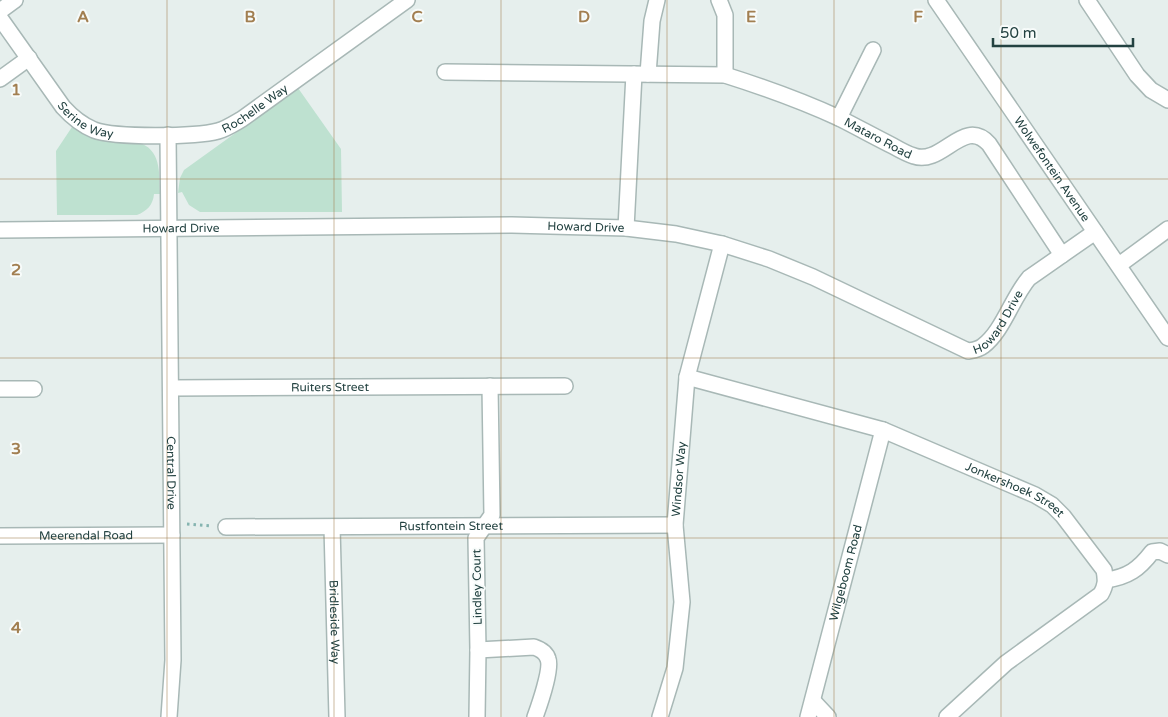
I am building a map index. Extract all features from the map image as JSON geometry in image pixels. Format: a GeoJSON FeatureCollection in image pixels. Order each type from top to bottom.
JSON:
{"type":"FeatureCollection","features":[{"type":"Feature","properties":{"kind":"street"},"geometry":{"type":"LineString","coordinates":[[0,11],[15,0]]}},
{"type":"Feature","properties":{"kind":"street","name":"Rochelle Way"},"geometry":{"type":"LineString","coordinates":[[168,134],[203,135],[221,131],[407,0]]}},
{"type":"Feature","properties":{"kind":"street"},"geometry":{"type":"LineString","coordinates":[[626,228],[641,74],[657,0]]}},
{"type":"Feature","properties":{"kind":"street"},"geometry":{"type":"LineString","coordinates":[[719,0],[725,15]]}},
{"type":"Feature","properties":{"kind":"street"},"geometry":{"type":"LineString","coordinates":[[725,75],[725,15],[730,0]]}},
{"type":"Feature","properties":{"kind":"street","name":"Wolwefontein Avenue"},"geometry":{"type":"LineString","coordinates":[[936,0],[1168,338]]}},
{"type":"Feature","properties":{"kind":"street"},"geometry":{"type":"LineString","coordinates":[[1088,0],[1136,75],[1150,90],[1168,100]]}},
{"type":"Feature","properties":{"kind":"street","name":"Serine Way"},"geometry":{"type":"LineString","coordinates":[[0,18],[64,107],[86,126],[113,134],[168,134]]}},
{"type":"Feature","properties":{"kind":"street"},"geometry":{"type":"LineString","coordinates":[[839,118],[873,50]]}},
{"type":"Feature","properties":{"kind":"street"},"geometry":{"type":"LineString","coordinates":[[0,79],[29,58]]}},
{"type":"Feature","properties":{"kind":"street","name":"Mataro Road"},"geometry":{"type":"LineString","coordinates":[[445,72],[725,75],[761,86],[839,118],[908,154],[920,158],[932,156],[964,136],[975,135],[985,140],[1062,255]]}},
{"type":"Feature","properties":{"kind":"street"},"geometry":{"type":"LineString","coordinates":[[168,134],[169,228]]}},
{"type":"Feature","properties":{"kind":"street","name":"Howard Drive"},"geometry":{"type":"LineString","coordinates":[[0,230],[512,225],[626,228],[676,234],[722,244],[769,259],[813,277],[968,351],[984,346],[996,331],[1028,278],[1095,232]]}},
{"type":"Feature","properties":{"kind":"street","name":"Central Drive"},"geometry":{"type":"LineString","coordinates":[[169,228],[173,660],[169,717]]}},
{"type":"Feature","properties":{"kind":"street"},"geometry":{"type":"LineString","coordinates":[[1119,265],[1168,229]]}},
{"type":"Feature","properties":{"kind":"street","name":"Windsor Way"},"geometry":{"type":"LineString","coordinates":[[660,717],[675,668],[682,602],[675,525],[687,377],[722,244]]}},
{"type":"Feature","properties":{"kind":"street","name":"Jonkershoek Street"},"geometry":{"type":"LineString","coordinates":[[687,377],[883,430],[1035,495],[1052,505],[1063,516],[1104,570],[1106,580]]}},
{"type":"Feature","properties":{"kind":"street"},"geometry":{"type":"LineString","coordinates":[[484,526],[492,515],[490,386]]}},
{"type":"Feature","properties":{"kind":"street","name":"Ruiters Street"},"geometry":{"type":"LineString","coordinates":[[171,388],[566,386]]}},
{"type":"Feature","properties":{"kind":"street"},"geometry":{"type":"LineString","coordinates":[[0,389],[34,389]]}},
{"type":"Feature","properties":{"kind":"street","name":"Wilgeboom Road"},"geometry":{"type":"LineString","coordinates":[[808,717],[883,430]]}},
{"type":"Feature","properties":{"kind":"street","name":"Rustfontein Street"},"geometry":{"type":"LineString","coordinates":[[226,527],[675,525]]}},
{"type":"Feature","properties":{"kind":"street","name":"Lindley Court"},"geometry":{"type":"LineString","coordinates":[[477,717],[476,538],[484,526]]}},
{"type":"Feature","properties":{"kind":"street","name":"Bridleside Way"},"geometry":{"type":"LineString","coordinates":[[332,528],[337,717]]}},
{"type":"Feature","properties":{"kind":"street","name":"Meerendal Road"},"geometry":{"type":"LineString","coordinates":[[0,536],[172,535]]}},
{"type":"Feature","properties":{"kind":"street"},"geometry":{"type":"LineString","coordinates":[[946,717],[1006,663],[1101,594],[1106,580],[1136,570],[1152,552],[1160,551],[1168,555]]}},
{"type":"Feature","properties":{"kind":"street"},"geometry":{"type":"LineString","coordinates":[[478,650],[538,648],[546,654],[548,669],[536,717]]}},
{"type":"Feature","properties":{"kind":"street"},"geometry":{"type":"LineString","coordinates":[[813,701],[828,717]]}},
{"type":"Feature","properties":{"kind":"path"},"geometry":{"type":"LineString","coordinates":[[183,524],[226,527]]}},
{"type":"Feature","properties":{"kind":"green space"},"geometry":{"type":"Polygon","coordinates":[[[298,88],[341,149],[342,212],[200,212],[189,205],[182,192],[178,193],[180,178],[184,170],[298,88]]]}},
{"type":"Feature","properties":{"kind":"green space"},"geometry":{"type":"Polygon","coordinates":[[[72,127],[80,132],[103,140],[137,142],[151,150],[158,163],[160,194],[154,194],[151,204],[144,212],[137,215],[57,215],[56,151],[72,127]]]}}]}
